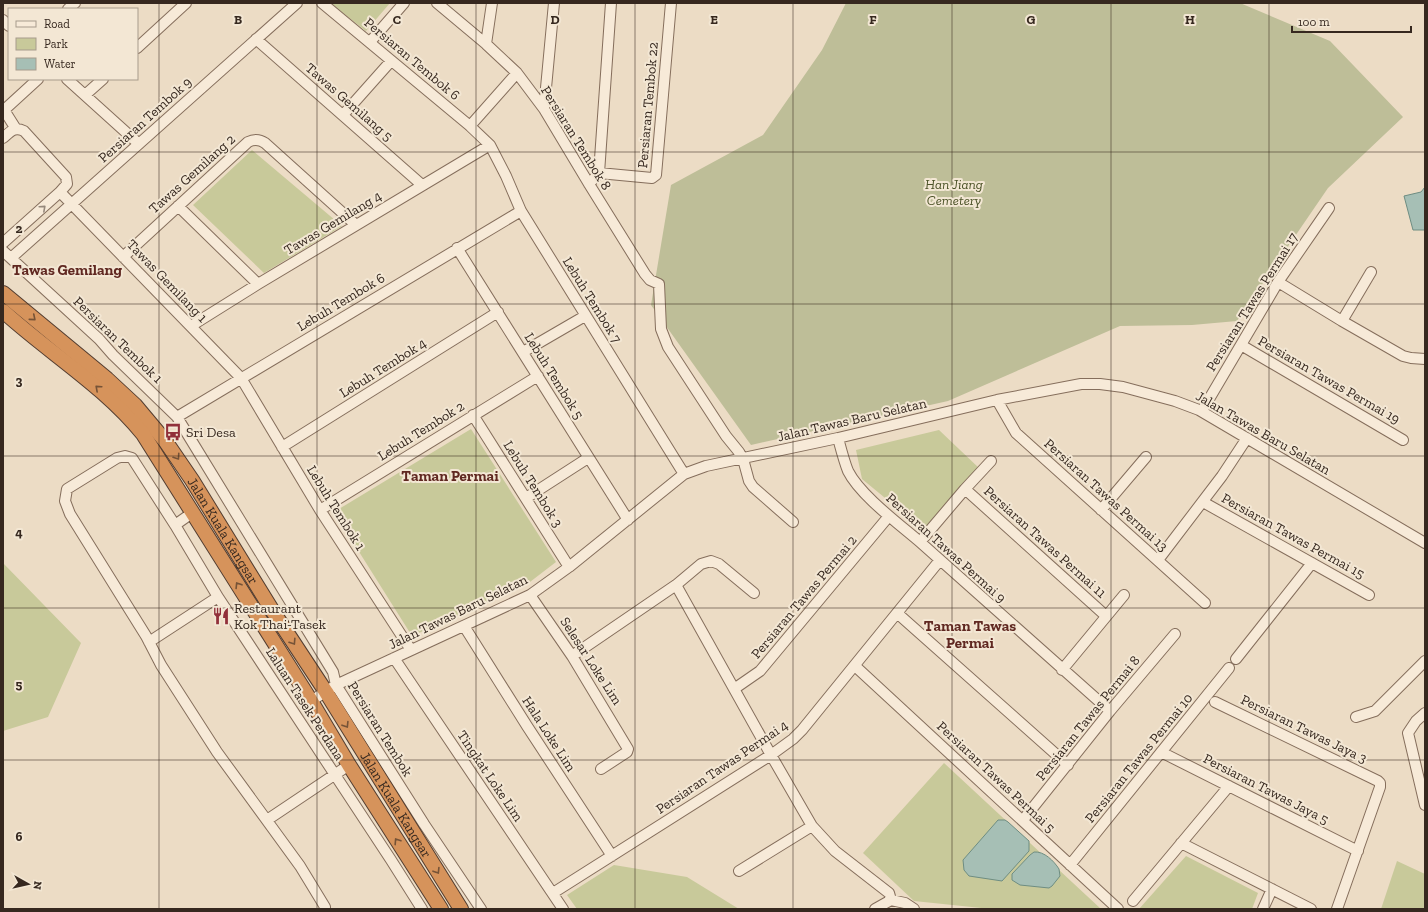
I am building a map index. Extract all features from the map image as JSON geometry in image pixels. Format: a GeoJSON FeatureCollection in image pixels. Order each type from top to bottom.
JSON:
{"type":"FeatureCollection","features":[{"type":"Feature","properties":{"kind":"highway","name":"Jalan Kuala Kangsar"},"geometry":{"type":"LineString","coordinates":[[3,293],[107,379],[135,405],[166,442],[192,480],[272,610],[331,688],[461,909]]}},
{"type":"Feature","properties":{"kind":"highway","name":"Jalan Kuala Kangsar"},"geometry":{"type":"LineString","coordinates":[[3,311],[92,383],[127,414],[143,434],[311,701],[349,765],[441,909]]}},
{"type":"Feature","properties":{"kind":"highway"},"geometry":{"type":"LineString","coordinates":[[192,480],[191,487],[196,500],[196,505],[192,513],[204,514],[216,527],[222,528]]}},
{"type":"Feature","properties":{"kind":"street"},"geometry":{"type":"LineString","coordinates":[[138,47],[186,3]]}},
{"type":"Feature","properties":{"kind":"street","name":"Persiaran Tembok 9"},"geometry":{"type":"LineString","coordinates":[[11,258],[296,3]]}},
{"type":"Feature","properties":{"kind":"street","name":"Persiaran Tembok 6"},"geometry":{"type":"LineString","coordinates":[[322,3],[470,126],[487,142]]}},
{"type":"Feature","properties":{"kind":"street"},"geometry":{"type":"LineString","coordinates":[[370,42],[404,3]]}},
{"type":"Feature","properties":{"kind":"street","name":"Persiaran Tembok 8"},"geometry":{"type":"LineString","coordinates":[[437,3],[486,44],[517,73],[544,109],[588,184],[645,274],[650,280],[658,284],[661,329],[668,347],[726,436],[743,459]]}},
{"type":"Feature","properties":{"kind":"street"},"geometry":{"type":"LineString","coordinates":[[486,44],[492,3]]}},
{"type":"Feature","properties":{"kind":"street"},"geometry":{"type":"LineString","coordinates":[[544,109],[554,3]]}},
{"type":"Feature","properties":{"kind":"street"},"geometry":{"type":"LineString","coordinates":[[588,184],[599,173],[611,3]]}},
{"type":"Feature","properties":{"kind":"street","name":"Persiaran Tembok 22"},"geometry":{"type":"LineString","coordinates":[[599,173],[652,178],[656,174],[671,3]]}},
{"type":"Feature","properties":{"kind":"street","name":"Tawas Gemilang 5"},"geometry":{"type":"LineString","coordinates":[[256,39],[422,185]]}},
{"type":"Feature","properties":{"kind":"street"},"geometry":{"type":"LineString","coordinates":[[343,115],[391,61]]}},
{"type":"Feature","properties":{"kind":"street"},"geometry":{"type":"LineString","coordinates":[[470,126],[517,73]]}},
{"type":"Feature","properties":{"kind":"street"},"geometry":{"type":"LineString","coordinates":[[3,243],[67,184],[66,177],[24,131],[16,128],[4,110],[37,80]]}},
{"type":"Feature","properties":{"kind":"street"},"geometry":{"type":"LineString","coordinates":[[68,80],[139,144]]}},
{"type":"Feature","properties":{"kind":"street"},"geometry":{"type":"LineString","coordinates":[[85,95],[102,80]]}},
{"type":"Feature","properties":{"kind":"street"},"geometry":{"type":"LineString","coordinates":[[3,138],[16,128]]}},
{"type":"Feature","properties":{"kind":"street","name":"Tawas Gemilang 2"},"geometry":{"type":"LineString","coordinates":[[123,256],[248,142],[256,140],[265,143],[356,225]]}},
{"type":"Feature","properties":{"kind":"street","name":"Tawas Gemilang 4"},"geometry":{"type":"LineString","coordinates":[[191,326],[422,185],[487,142]]}},
{"type":"Feature","properties":{"kind":"street","name":"Lebuh Tembok 7"},"geometry":{"type":"LineString","coordinates":[[487,142],[506,176],[521,211],[684,474]]}},
{"type":"Feature","properties":{"kind":"street","name":"Tawas Gemilang 1"},"geometry":{"type":"LineString","coordinates":[[60,192],[241,378]]}},
{"type":"Feature","properties":{"kind":"street"},"geometry":{"type":"LineString","coordinates":[[178,206],[258,284]]}},
{"type":"Feature","properties":{"kind":"street","name":"Persiaran Tawas Permai 17"},"geometry":{"type":"LineString","coordinates":[[1202,411],[1278,282],[1329,208]]}},
{"type":"Feature","properties":{"kind":"street","name":"Lebuh Tembok 6"},"geometry":{"type":"LineString","coordinates":[[176,417],[521,211]]}},
{"type":"Feature","properties":{"kind":"street","name":"Lebuh Tembok 5"},"geometry":{"type":"LineString","coordinates":[[458,248],[628,520]]}},
{"type":"Feature","properties":{"kind":"street","name":"Persiaran Tembok 1"},"geometry":{"type":"LineString","coordinates":[[3,251],[99,339],[113,355],[176,417]]}},
{"type":"Feature","properties":{"kind":"street"},"geometry":{"type":"LineString","coordinates":[[1342,321],[1371,272]]}},
{"type":"Feature","properties":{"kind":"street"},"geometry":{"type":"LineString","coordinates":[[1278,282],[1403,356],[1421,359]]}},
{"type":"Feature","properties":{"kind":"street","name":"Lebuh Tembok 4"},"geometry":{"type":"LineString","coordinates":[[282,447],[498,312]]}},
{"type":"Feature","properties":{"kind":"street"},"geometry":{"type":"LineString","coordinates":[[523,352],[585,316]]}},
{"type":"Feature","properties":{"kind":"street","name":"Persiaran Tawas Permai 19"},"geometry":{"type":"LineString","coordinates":[[1241,345],[1403,440]]}},
{"type":"Feature","properties":{"kind":"street","name":"Lebuh Tembok 2"},"geometry":{"type":"LineString","coordinates":[[320,510],[538,376]]}},
{"type":"Feature","properties":{"kind":"street","name":"Lebuh Tembok 1"},"geometry":{"type":"LineString","coordinates":[[241,378],[320,510],[412,650]]}},
{"type":"Feature","properties":{"kind":"street","name":"Jalan Tawas Baru Selatan"},"geometry":{"type":"LineString","coordinates":[[311,701],[331,688],[530,595],[569,567],[684,474],[706,466],[838,438],[997,400],[1081,384],[1100,384],[1123,387],[1175,401],[1202,411],[1425,542]]}},
{"type":"Feature","properties":{"kind":"street","name":"Persiaran Tawas Permai 13"},"geometry":{"type":"LineString","coordinates":[[997,400],[1016,433],[1205,603]]}},
{"type":"Feature","properties":{"kind":"street","name":"Lebuh Tembok 3"},"geometry":{"type":"LineString","coordinates":[[473,416],[569,567]]}},
{"type":"Feature","properties":{"kind":"street","name":"Persiaran Tembok"},"geometry":{"type":"LineString","coordinates":[[176,417],[333,672],[331,688],[481,909]]}},
{"type":"Feature","properties":{"kind":"street","name":"Persiaran Tawas Permai 9"},"geometry":{"type":"LineString","coordinates":[[838,438],[848,470],[854,481],[890,516],[1110,712]]}},
{"type":"Feature","properties":{"kind":"street"},"geometry":{"type":"LineString","coordinates":[[1158,560],[1222,476],[1247,438]]}},
{"type":"Feature","properties":{"kind":"street","name":"Laluan Tasek Perdana"},"geometry":{"type":"LineString","coordinates":[[149,642],[70,514],[65,501],[67,489],[116,458],[125,456],[132,458],[175,524],[218,597],[422,909]]}},
{"type":"Feature","properties":{"kind":"street"},"geometry":{"type":"LineString","coordinates":[[1101,510],[1146,457]]}},
{"type":"Feature","properties":{"kind":"street"},"geometry":{"type":"LineString","coordinates":[[526,498],[588,458]]}},
{"type":"Feature","properties":{"kind":"street"},"geometry":{"type":"LineString","coordinates":[[743,459],[750,484],[793,522]]}},
{"type":"Feature","properties":{"kind":"street"},"geometry":{"type":"LineString","coordinates":[[920,542],[991,461]]}},
{"type":"Feature","properties":{"kind":"street","name":"Persiaran Tawas Permai 11"},"geometry":{"type":"LineString","coordinates":[[965,489],[1106,616]]}},
{"type":"Feature","properties":{"kind":"street","name":"Persiaran Tawas Permai 15"},"geometry":{"type":"LineString","coordinates":[[1203,502],[1369,596]]}},
{"type":"Feature","properties":{"kind":"street"},"geometry":{"type":"LineString","coordinates":[[175,524],[192,513]]}},
{"type":"Feature","properties":{"kind":"street","name":"Persiaran Tawas Permai 2"},"geometry":{"type":"LineString","coordinates":[[734,690],[760,671],[890,516]]}},
{"type":"Feature","properties":{"kind":"street","name":"Persiaran Tawas Permai 4"},"geometry":{"type":"LineString","coordinates":[[552,893],[771,755],[793,739],[855,666],[940,560]]}},
{"type":"Feature","properties":{"kind":"street"},"geometry":{"type":"LineString","coordinates":[[572,656],[676,585],[701,564],[711,562],[719,564],[754,594]]}},
{"type":"Feature","properties":{"kind":"street"},"geometry":{"type":"LineString","coordinates":[[1236,659],[1312,563]]}},
{"type":"Feature","properties":{"kind":"street"},"geometry":{"type":"LineString","coordinates":[[676,585],[812,826],[835,851],[889,896],[914,909]]}},
{"type":"Feature","properties":{"kind":"street","name":"Selesar Loke Lim"},"geometry":{"type":"LineString","coordinates":[[530,595],[572,656],[626,744],[628,749],[627,752],[601,769]]}},
{"type":"Feature","properties":{"kind":"street"},"geometry":{"type":"LineString","coordinates":[[1062,670],[1124,595]]}},
{"type":"Feature","properties":{"kind":"street"},"geometry":{"type":"LineString","coordinates":[[218,597],[149,642],[161,665],[217,752],[300,866],[325,907]]}},
{"type":"Feature","properties":{"kind":"street"},"geometry":{"type":"LineString","coordinates":[[897,613],[1068,765]]}},
{"type":"Feature","properties":{"kind":"street","name":"Hala Loke Lim"},"geometry":{"type":"LineString","coordinates":[[464,626],[612,856]]}},
{"type":"Feature","properties":{"kind":"street","name":"Persiaran Tawas Permai 8"},"geometry":{"type":"LineString","coordinates":[[1023,820],[1175,634]]}},
{"type":"Feature","properties":{"kind":"street","name":"Tingkat Loke Lim"},"geometry":{"type":"LineString","coordinates":[[394,658],[563,909]]}},
{"type":"Feature","properties":{"kind":"street"},"geometry":{"type":"LineString","coordinates":[[1356,717],[1375,712],[1425,661]]}},
{"type":"Feature","properties":{"kind":"street","name":"Persiaran Tawas Permai 5"},"geometry":{"type":"LineString","coordinates":[[855,666],[1118,909]]}},
{"type":"Feature","properties":{"kind":"street","name":"Persiaran Tawas Permai 10"},"geometry":{"type":"LineString","coordinates":[[1070,864],[1229,668]]}},
{"type":"Feature","properties":{"kind":"street","name":"Persiaran Tawas Jaya 3"},"geometry":{"type":"LineString","coordinates":[[1215,702],[1380,783],[1380,787],[1358,851]]}},
{"type":"Feature","properties":{"kind":"street"},"geometry":{"type":"LineString","coordinates":[[1425,713],[1408,733],[1425,806]]}},
{"type":"Feature","properties":{"kind":"street","name":"Persiaran Tawas Jaya 5"},"geometry":{"type":"LineString","coordinates":[[1160,752],[1358,851]]}},
{"type":"Feature","properties":{"kind":"street"},"geometry":{"type":"LineString","coordinates":[[1415,758],[1425,763]]}},
{"type":"Feature","properties":{"kind":"street","name":"Laluan Tasek Perdana"},"geometry":{"type":"LineString","coordinates":[[335,775],[349,765]]}},
{"type":"Feature","properties":{"kind":"street"},"geometry":{"type":"LineString","coordinates":[[267,820],[335,775]]}},
{"type":"Feature","properties":{"kind":"street"},"geometry":{"type":"LineString","coordinates":[[1132,901],[1228,786]]}},
{"type":"Feature","properties":{"kind":"street"},"geometry":{"type":"LineString","coordinates":[[739,871],[812,826]]}},
{"type":"Feature","properties":{"kind":"street"},"geometry":{"type":"LineString","coordinates":[[1181,843],[1311,909]]}},
{"type":"Feature","properties":{"kind":"street"},"geometry":{"type":"LineString","coordinates":[[1337,909],[1358,851]]}},
{"type":"Feature","properties":{"kind":"street"},"geometry":{"type":"LineString","coordinates":[[1264,909],[1272,889]]}},
{"type":"Feature","properties":{"kind":"street"},"geometry":{"type":"LineString","coordinates":[[875,909],[889,896]]}},
{"type":"Feature","properties":{"kind":"green space"},"geometry":{"type":"Polygon","coordinates":[[[330,3],[390,3],[366,31],[330,3]]]}},
{"type":"Feature","properties":{"kind":"green space","name":"Han Jiang Cemetery"},"geometry":{"type":"Polygon","coordinates":[[[846,3],[1240,3],[1330,41],[1403,117],[1328,188],[1237,321],[1192,325],[1120,326],[948,401],[751,445],[651,305],[671,185],[763,135],[822,50],[846,3]]]}},
{"type":"Feature","properties":{"kind":"green space"},"geometry":{"type":"Polygon","coordinates":[[[252,150],[342,226],[264,273],[193,205],[252,150]]]}},
{"type":"Feature","properties":{"kind":"green space"},"geometry":{"type":"Polygon","coordinates":[[[471,429],[556,562],[526,585],[412,636],[334,512],[471,429]]]}},
{"type":"Feature","properties":{"kind":"green space"},"geometry":{"type":"Polygon","coordinates":[[[939,430],[980,469],[924,530],[862,479],[856,450],[939,430]]]}},
{"type":"Feature","properties":{"kind":"green space"},"geometry":{"type":"Polygon","coordinates":[[[3,563],[81,643],[48,717],[3,731],[3,563]]]}},
{"type":"Feature","properties":{"kind":"green space"},"geometry":{"type":"Polygon","coordinates":[[[944,763],[1101,909],[991,909],[914,901],[863,853],[944,763]]]}},
{"type":"Feature","properties":{"kind":"green space"},"geometry":{"type":"Polygon","coordinates":[[[1186,856],[1258,893],[1252,909],[1139,909],[1186,856]]]}},
{"type":"Feature","properties":{"kind":"green space"},"geometry":{"type":"Polygon","coordinates":[[[1397,861],[1425,874],[1425,909],[1381,909],[1397,861]]]}},
{"type":"Feature","properties":{"kind":"green space"},"geometry":{"type":"Polygon","coordinates":[[[614,865],[687,877],[739,909],[577,909],[567,895],[614,865]]]}},
{"type":"Feature","properties":{"kind":"water"},"geometry":{"type":"Polygon","coordinates":[[[1425,187],[1425,230],[1413,230],[1404,196],[1421,192],[1425,187]]]}},
{"type":"Feature","properties":{"kind":"water"},"geometry":{"type":"Polygon","coordinates":[[[998,820],[1005,820],[1008,822],[1029,841],[1029,851],[1002,881],[969,876],[964,870],[963,860],[998,820]]]}},
{"type":"Feature","properties":{"kind":"water"},"geometry":{"type":"Polygon","coordinates":[[[1034,852],[1041,853],[1048,857],[1059,869],[1060,876],[1049,888],[1020,885],[1012,880],[1012,874],[1034,852]]]}},
{"type":"Feature","properties":{"kind":"place","name":"Sri Desa"},"geometry":{"type":"Point","coordinates":[173,432]}},
{"type":"Feature","properties":{"kind":"place","name":"Restaurant Kok Thai-Tasek"},"geometry":{"type":"Point","coordinates":[221,616]}},
{"type":"Feature","properties":{"kind":"district","name":"Tawas Gemilang"},"geometry":{"type":"Point","coordinates":[67,270]}},
{"type":"Feature","properties":{"kind":"district","name":"Taman Permai"},"geometry":{"type":"Point","coordinates":[450,476]}},
{"type":"Feature","properties":{"kind":"district","name":"Taman Tawas Permai"},"geometry":{"type":"Point","coordinates":[970,634]}}]}
